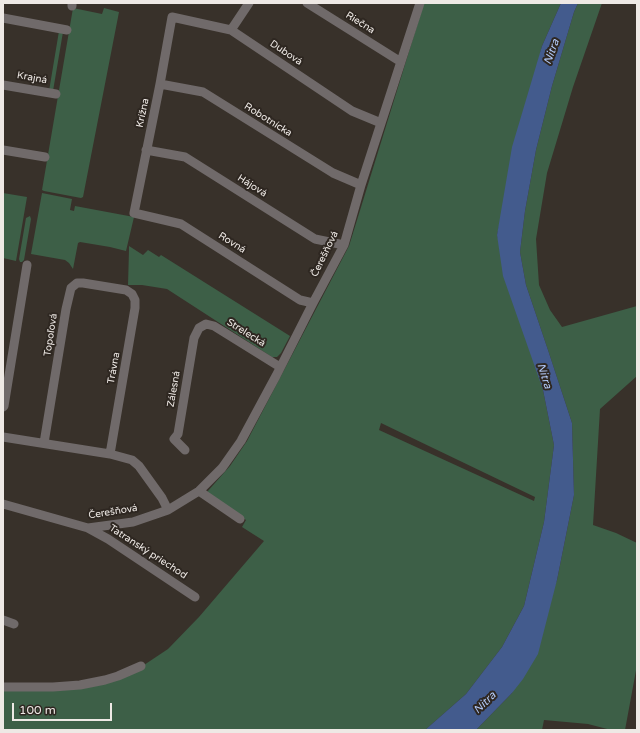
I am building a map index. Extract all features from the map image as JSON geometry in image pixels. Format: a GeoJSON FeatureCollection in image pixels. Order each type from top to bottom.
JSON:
{"type":"FeatureCollection","features":[{"type":"Feature","properties":{"kind":"street"},"geometry":{"type":"LineString","coordinates":[[231,30],[249,3]]}},
{"type":"Feature","properties":{"kind":"street","name":"Riečna"},"geometry":{"type":"LineString","coordinates":[[307,3],[401,62]]}},
{"type":"Feature","properties":{"kind":"street","name":"Čerešňová"},"geometry":{"type":"LineString","coordinates":[[3,504],[88,528],[133,522],[168,510],[199,492],[222,468],[241,441],[344,245],[381,123],[420,3]]}},
{"type":"Feature","properties":{"kind":"street","name":"Dubová"},"geometry":{"type":"LineString","coordinates":[[172,17],[231,30],[352,111],[381,123]]}},
{"type":"Feature","properties":{"kind":"street","name":"Krížna"},"geometry":{"type":"LineString","coordinates":[[134,213],[172,17]]}},
{"type":"Feature","properties":{"kind":"street"},"geometry":{"type":"LineString","coordinates":[[3,18],[67,30]]}},
{"type":"Feature","properties":{"kind":"street","name":"Robotnícka"},"geometry":{"type":"LineString","coordinates":[[160,84],[203,92],[333,173],[362,185]]}},
{"type":"Feature","properties":{"kind":"street","name":"Krajná"},"geometry":{"type":"LineString","coordinates":[[3,85],[56,94]]}},
{"type":"Feature","properties":{"kind":"street"},"geometry":{"type":"LineString","coordinates":[[3,150],[45,157]]}},
{"type":"Feature","properties":{"kind":"street","name":"Hájová"},"geometry":{"type":"LineString","coordinates":[[146,150],[185,157],[315,239],[344,245]]}},
{"type":"Feature","properties":{"kind":"street","name":"Rovná"},"geometry":{"type":"LineString","coordinates":[[134,213],[181,224],[300,300],[313,303]]}},
{"type":"Feature","properties":{"kind":"street"},"geometry":{"type":"LineString","coordinates":[[3,407],[27,266]]}},
{"type":"Feature","properties":{"kind":"street","name":"Topoľová"},"geometry":{"type":"LineString","coordinates":[[44,443],[70,288],[77,283],[83,283],[126,290]]}},
{"type":"Feature","properties":{"kind":"street","name":"Trávna"},"geometry":{"type":"LineString","coordinates":[[110,454],[135,308],[135,300],[132,294],[126,290]]}},
{"type":"Feature","properties":{"kind":"street","name":"Strelecká"},"geometry":{"type":"LineString","coordinates":[[199,328],[206,324],[214,326],[280,367]]}},
{"type":"Feature","properties":{"kind":"street","name":"Zálesná"},"geometry":{"type":"LineString","coordinates":[[185,450],[174,439],[178,434],[194,338],[199,328]]}},
{"type":"Feature","properties":{"kind":"street"},"geometry":{"type":"LineString","coordinates":[[3,437],[110,454],[132,460],[139,466],[162,498],[168,510]]}},
{"type":"Feature","properties":{"kind":"street"},"geometry":{"type":"LineString","coordinates":[[199,492],[240,519]]}},
{"type":"Feature","properties":{"kind":"street","name":"Tatranský priechod"},"geometry":{"type":"LineString","coordinates":[[88,528],[108,539],[196,597]]}},
{"type":"Feature","properties":{"kind":"street"},"geometry":{"type":"LineString","coordinates":[[3,620],[14,624]]}},
{"type":"Feature","properties":{"kind":"street"},"geometry":{"type":"LineString","coordinates":[[3,687],[80,686],[118,676],[141,666]]}},
{"type":"Feature","properties":{"kind":"green space"},"geometry":{"type":"Polygon","coordinates":[[[424,3],[561,3],[542,46],[497,235],[543,390],[554,445],[544,522],[524,606],[502,647],[466,694],[425,730],[3,730],[3,687],[75,688],[144,665],[168,649],[199,617],[264,541],[242,527],[246,520],[207,492],[230,466],[247,441],[349,246],[424,3]],[[381,423],[379,430],[534,501],[535,497],[381,423]]]}},
{"type":"Feature","properties":{"kind":"green space"},"geometry":{"type":"Polygon","coordinates":[[[578,3],[602,3],[573,87],[547,173],[536,239],[539,285],[550,310],[562,327],[637,306],[637,376],[600,409],[593,525],[616,533],[637,543],[637,665],[625,730],[611,730],[588,724],[544,720],[542,730],[476,730],[512,693],[557,580],[574,495],[572,423],[526,285],[520,252],[525,211],[536,150],[552,86],[578,3]]]}},
{"type":"Feature","properties":{"kind":"green space"},"geometry":{"type":"Polygon","coordinates":[[[73,8],[102,14],[104,8],[119,12],[83,197],[81,198],[42,190],[73,8]]]}},
{"type":"Feature","properties":{"kind":"green space"},"geometry":{"type":"Polygon","coordinates":[[[59,31],[63,32],[53,91],[49,91],[59,31]]]}},
{"type":"Feature","properties":{"kind":"green space"},"geometry":{"type":"Polygon","coordinates":[[[3,193],[27,197],[16,261],[3,258],[3,193]]]}},
{"type":"Feature","properties":{"kind":"green space"},"geometry":{"type":"Polygon","coordinates":[[[42,193],[72,199],[70,210],[74,211],[75,206],[134,217],[126,251],[80,242],[78,243],[73,269],[65,260],[31,254],[42,193]]]}},
{"type":"Feature","properties":{"kind":"green space"},"geometry":{"type":"Polygon","coordinates":[[[30,216],[31,219],[24,260],[20,262],[19,259],[26,218],[30,216]]]}},
{"type":"Feature","properties":{"kind":"green space"},"geometry":{"type":"Polygon","coordinates":[[[129,246],[143,255],[148,250],[159,257],[161,255],[290,336],[281,353],[277,357],[272,357],[167,289],[142,285],[128,285],[129,246]]]}},
{"type":"Feature","properties":{"kind":"water","name":"Nitra"},"geometry":{"type":"Polygon","coordinates":[[[561,3],[578,3],[552,86],[536,150],[525,211],[520,252],[526,285],[572,423],[574,495],[557,580],[538,654],[523,679],[512,693],[476,730],[425,730],[466,694],[502,647],[524,606],[544,522],[554,445],[543,390],[503,276],[497,235],[512,147],[542,46],[561,3]]]}}]}
